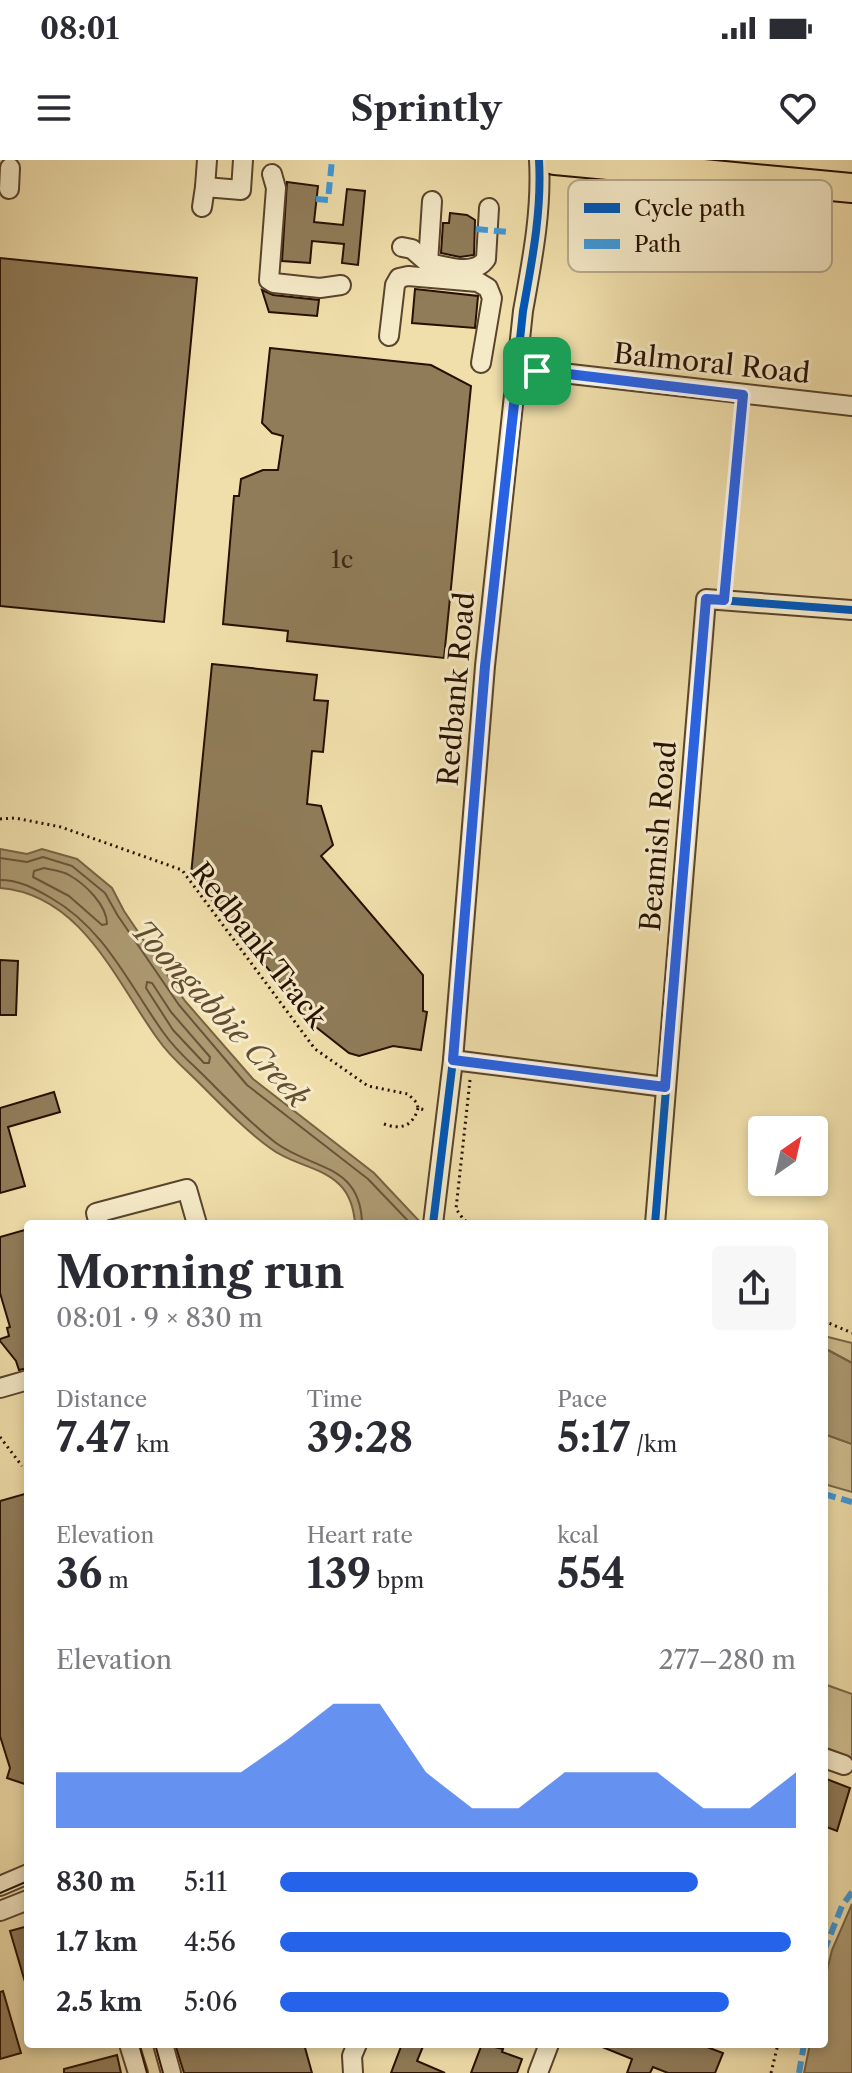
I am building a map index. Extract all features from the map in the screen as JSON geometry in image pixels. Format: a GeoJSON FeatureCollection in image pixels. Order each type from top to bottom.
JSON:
{"type":"FeatureCollection","features":[{"type":"Feature","properties":{"kind":"highway"},"geometry":{"type":"LineString","coordinates":[[555,160],[767,180]]}},
{"type":"Feature","properties":{"kind":"highway"},"geometry":{"type":"LineString","coordinates":[[832,186],[852,188]]}},
{"type":"Feature","properties":{"kind":"street"},"geometry":{"type":"LineString","coordinates":[[202,207],[207,160]]}},
{"type":"Feature","properties":{"kind":"street"},"geometry":{"type":"LineString","coordinates":[[205,187],[241,190],[243,160]]}},
{"type":"Feature","properties":{"kind":"street","name":"Redbank Road"},"geometry":{"type":"LineString","coordinates":[[434,1220],[453,1060],[485,666],[523,311],[541,186],[539,160]]}},
{"type":"Feature","properties":{"kind":"street"},"geometry":{"type":"LineString","coordinates":[[9,189],[10,168]]}},
{"type":"Feature","properties":{"kind":"street"},"geometry":{"type":"LineString","coordinates":[[272,174],[276,188],[269,280],[320,288],[341,285]]}},
{"type":"Feature","properties":{"kind":"street"},"geometry":{"type":"LineString","coordinates":[[428,263],[432,201]]}},
{"type":"Feature","properties":{"kind":"street"},"geometry":{"type":"LineString","coordinates":[[402,247],[412,249],[428,263],[474,270],[486,259],[489,208]]}},
{"type":"Feature","properties":{"kind":"street"},"geometry":{"type":"LineString","coordinates":[[389,336],[395,285],[399,278],[408,276],[478,282],[488,288],[492,298],[481,363]]}},
{"type":"Feature","properties":{"kind":"street","name":"Balmoral Road"},"geometry":{"type":"LineString","coordinates":[[518,368],[852,406]]}},
{"type":"Feature","properties":{"kind":"street","name":"Beamish Road"},"geometry":{"type":"LineString","coordinates":[[655,1220],[706,599],[724,600]]}},
{"type":"Feature","properties":{"kind":"street"},"geometry":{"type":"LineString","coordinates":[[724,600],[852,610]]}},
{"type":"Feature","properties":{"kind":"street"},"geometry":{"type":"LineString","coordinates":[[453,1060],[665,1087]]}},
{"type":"Feature","properties":{"kind":"street"},"geometry":{"type":"LineString","coordinates":[[98,1220],[96,1213],[187,1189],[196,1220]]}},
{"type":"Feature","properties":{"kind":"street"},"geometry":{"type":"LineString","coordinates":[[0,1388],[24,1381]]}},
{"type":"Feature","properties":{"kind":"street"},"geometry":{"type":"LineString","coordinates":[[828,1759],[844,1765]]}},
{"type":"Feature","properties":{"kind":"street"},"geometry":{"type":"LineString","coordinates":[[0,1886],[24,1876]]}},
{"type":"Feature","properties":{"kind":"street"},"geometry":{"type":"LineString","coordinates":[[0,1911],[24,1902]]}},
{"type":"Feature","properties":{"kind":"street"},"geometry":{"type":"LineString","coordinates":[[130,2048],[138,2073]]}},
{"type":"Feature","properties":{"kind":"street"},"geometry":{"type":"LineString","coordinates":[[164,2048],[171,2073]]}},
{"type":"Feature","properties":{"kind":"street"},"geometry":{"type":"LineString","coordinates":[[353,2073],[352,2056],[355,2048]]}},
{"type":"Feature","properties":{"kind":"street"},"geometry":{"type":"LineString","coordinates":[[538,2073],[547,2048]]}},
{"type":"Feature","properties":{"kind":"path"},"geometry":{"type":"LineString","coordinates":[[724,600],[743,395]]}},
{"type":"Feature","properties":{"kind":"path"},"geometry":{"type":"LineString","coordinates":[[464,1220],[456,1209],[470,1076]]}},
{"type":"Feature","properties":{"kind":"path"},"geometry":{"type":"LineString","coordinates":[[384,1124],[406,1126],[412,1123],[418,1108]]}},
{"type":"Feature","properties":{"kind":"path"},"geometry":{"type":"LineString","coordinates":[[828,1323],[852,1333]]}},
{"type":"Feature","properties":{"kind":"path"},"geometry":{"type":"LineString","coordinates":[[0,1437],[22,1466]]}},
{"type":"Feature","properties":{"kind":"path"},"geometry":{"type":"LineString","coordinates":[[771,2073],[777,2048]]}},
{"type":"Feature","properties":{"kind":"shaded area"},"geometry":{"type":"Polygon","coordinates":[[[828,1337],[852,1343],[852,1363],[828,1350],[828,1337]]]}},
{"type":"Feature","properties":{"kind":"shaded area"},"geometry":{"type":"Polygon","coordinates":[[[828,1435],[852,1444],[852,1492],[828,1485],[828,1435]]]}},
{"type":"Feature","properties":{"kind":"shaded area"},"geometry":{"type":"Polygon","coordinates":[[[828,1685],[852,1694],[852,1758],[828,1749],[828,1685]]]}},
{"type":"Feature","properties":{"kind":"water","name":"Toongabbie Creek"},"geometry":{"type":"Polygon","coordinates":[[[0,849],[27,854],[42,849],[77,859],[112,888],[124,911],[185,1001],[253,1079],[374,1173],[418,1220],[355,1220],[351,1203],[340,1185],[270,1148],[181,1066],[164,1048],[94,944],[74,923],[53,906],[28,894],[0,888],[0,849]]]}},
{"type":"Feature","properties":{"kind":"water"},"geometry":{"type":"Polygon","coordinates":[[[828,1350],[852,1363],[852,1444],[828,1435],[828,1350]]]}},
{"type":"Feature","properties":{"kind":"water"},"geometry":{"type":"Polygon","coordinates":[[[852,1904],[852,2073],[804,2073],[809,2048],[828,2048],[828,1966],[852,1904]]]}},
{"type":"Feature","properties":{"kind":"building"},"geometry":{"type":"Polygon","coordinates":[[[287,182],[318,186],[314,222],[343,225],[347,189],[365,191],[358,265],[342,263],[344,244],[312,241],[310,263],[282,261],[287,182]]]}},
{"type":"Feature","properties":{"kind":"building"},"geometry":{"type":"Polygon","coordinates":[[[450,213],[467,215],[475,220],[474,255],[460,257],[441,253],[443,223],[449,223],[450,213]]]}},
{"type":"Feature","properties":{"kind":"building"},"geometry":{"type":"Polygon","coordinates":[[[0,258],[197,278],[164,622],[0,606],[0,258]]]}},
{"type":"Feature","properties":{"kind":"building"},"geometry":{"type":"Polygon","coordinates":[[[415,289],[478,296],[475,328],[412,323],[415,289]]]}},
{"type":"Feature","properties":{"kind":"building"},"geometry":{"type":"Polygon","coordinates":[[[262,290],[273,295],[319,300],[317,316],[269,312],[262,290]]]}},
{"type":"Feature","properties":{"kind":"building"},"geometry":{"type":"Polygon","coordinates":[[[270,348],[431,365],[471,386],[444,658],[287,641],[288,631],[223,624],[234,496],[239,496],[241,479],[263,470],[278,470],[283,436],[272,433],[262,423],[270,348]]]}},
{"type":"Feature","properties":{"kind":"building"},"geometry":{"type":"Polygon","coordinates":[[[212,664],[317,675],[314,700],[328,701],[323,752],[312,751],[307,804],[321,806],[333,845],[321,856],[423,975],[423,1011],[427,1012],[421,1050],[393,1046],[359,1056],[349,1053],[316,1027],[191,875],[212,664]]]}},
{"type":"Feature","properties":{"kind":"building"},"geometry":{"type":"Polygon","coordinates":[[[0,960],[18,961],[16,1015],[0,1015],[0,960]]]}},
{"type":"Feature","properties":{"kind":"building"},"geometry":{"type":"Polygon","coordinates":[[[54,1092],[60,1112],[8,1127],[25,1186],[0,1193],[0,1108],[54,1092]]]}},
{"type":"Feature","properties":{"kind":"building"},"geometry":{"type":"Polygon","coordinates":[[[24,1230],[24,1369],[19,1370],[16,1361],[0,1341],[9,1336],[7,1328],[10,1327],[0,1293],[0,1237],[24,1230]]]}},
{"type":"Feature","properties":{"kind":"building"},"geometry":{"type":"Polygon","coordinates":[[[24,1494],[24,1784],[7,1778],[10,1768],[0,1736],[0,1501],[24,1494]]]}},
{"type":"Feature","properties":{"kind":"building"},"geometry":{"type":"Polygon","coordinates":[[[828,1780],[850,1788],[837,1831],[828,1828],[828,1780]]]}},
{"type":"Feature","properties":{"kind":"building"},"geometry":{"type":"Polygon","coordinates":[[[24,1927],[24,1979],[10,1931],[24,1927]]]}},
{"type":"Feature","properties":{"kind":"building"},"geometry":{"type":"Polygon","coordinates":[[[3,1991],[21,2053],[0,2059],[0,1992],[3,1991]]]}},
{"type":"Feature","properties":{"kind":"building"},"geometry":{"type":"Polygon","coordinates":[[[176,2048],[305,2048],[312,2073],[184,2073],[176,2048]]]}},
{"type":"Feature","properties":{"kind":"building"},"geometry":{"type":"Polygon","coordinates":[[[400,2048],[422,2048],[417,2061],[445,2073],[391,2073],[400,2048]]]}},
{"type":"Feature","properties":{"kind":"building"},"geometry":{"type":"Polygon","coordinates":[[[480,2048],[503,2049],[502,2052],[522,2059],[517,2073],[471,2073],[480,2048]]]}},
{"type":"Feature","properties":{"kind":"building"},"geometry":{"type":"Polygon","coordinates":[[[605,2048],[710,2048],[723,2053],[715,2073],[668,2073],[653,2067],[650,2073],[627,2073],[632,2059],[605,2048]]]}},
{"type":"Feature","properties":{"kind":"building"},"geometry":{"type":"Polygon","coordinates":[[[117,2055],[121,2073],[64,2073],[64,2069],[117,2055]]]}},
{"type":"Feature","properties":{"kind":"tram line"},"geometry":{"type":"LineString","coordinates":[[0,1893],[24,1883]]}},
{"type":"Feature","properties":{"kind":"tram line"},"geometry":{"type":"LineString","coordinates":[[140,2048],[147,2073]]}},
{"type":"Feature","properties":{"kind":"tram line"},"geometry":{"type":"LineString","coordinates":[[156,2048],[163,2073]]}},
{"type":"Feature","properties":{"kind":"marked path"},"geometry":{"type":"LineString","coordinates":[[316,199],[328,200],[332,160]]}},
{"type":"Feature","properties":{"kind":"marked path"},"geometry":{"type":"LineString","coordinates":[[476,229],[508,232]]}},
{"type":"Feature","properties":{"kind":"marked path"},"geometry":{"type":"LineString","coordinates":[[828,1495],[852,1502]]}},
{"type":"Feature","properties":{"kind":"marked path"},"geometry":{"type":"LineString","coordinates":[[828,1941],[842,1906],[852,1892]]}},
{"type":"Feature","properties":{"kind":"marked path"},"geometry":{"type":"LineString","coordinates":[[799,2073],[803,2048]]}},
{"type":"Feature","properties":{"kind":"cycle path"},"geometry":{"type":"LineString","coordinates":[[433,1220],[453,1060],[485,666],[523,311],[538,217],[539,160]]}},
{"type":"Feature","properties":{"kind":"cycle path"},"geometry":{"type":"LineString","coordinates":[[655,1220],[706,599],[852,610]]}},
{"type":"Feature","properties":{"kind":"route"},"geometry":{"type":"LineString","coordinates":[[518,368],[537,371],[743,395],[724,600],[706,599],[665,1087],[453,1060],[485,666],[518,368]]}}]}
